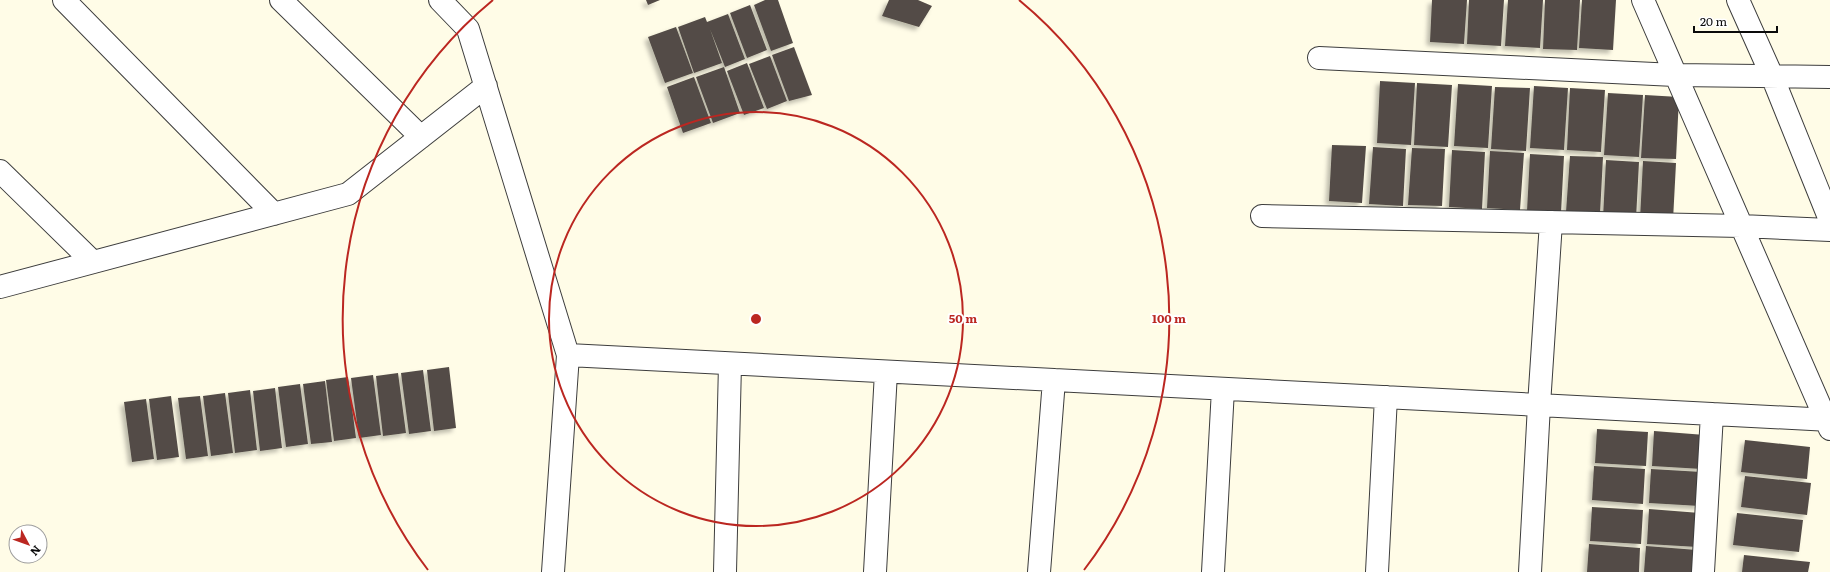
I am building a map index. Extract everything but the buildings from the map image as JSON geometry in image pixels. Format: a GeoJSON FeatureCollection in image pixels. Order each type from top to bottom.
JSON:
{"type":"FeatureCollection","features":[{"type":"Feature","properties":{"kind":"street"},"geometry":{"type":"LineString","coordinates":[[64,0],[274,214]]}},
{"type":"Feature","properties":{"kind":"street"},"geometry":{"type":"LineString","coordinates":[[281,0],[420,137]]}},
{"type":"Feature","properties":{"kind":"street"},"geometry":{"type":"LineString","coordinates":[[440,0],[468,29],[568,356],[553,572]]}},
{"type":"Feature","properties":{"kind":"street"},"geometry":{"type":"LineString","coordinates":[[568,356],[1712,414],[1829,423],[1642,0]]}},
{"type":"Feature","properties":{"kind":"street"},"geometry":{"type":"LineString","coordinates":[[1738,0],[1772,76],[1830,220]]}},
{"type":"Feature","properties":{"kind":"street"},"geometry":{"type":"LineString","coordinates":[[1319,58],[1675,75],[1830,77]]}},
{"type":"Feature","properties":{"kind":"street"},"geometry":{"type":"LineString","coordinates":[[0,287],[348,194],[486,86]]}},
{"type":"Feature","properties":{"kind":"street"},"geometry":{"type":"LineString","coordinates":[[0,171],[93,262]]}},
{"type":"Feature","properties":{"kind":"street"},"geometry":{"type":"LineString","coordinates":[[1262,216],[1741,226],[1830,230]]}},
{"type":"Feature","properties":{"kind":"street"},"geometry":{"type":"LineString","coordinates":[[1530,572],[1551,222]]}},
{"type":"Feature","properties":{"kind":"street"},"geometry":{"type":"LineString","coordinates":[[725,572],[730,364]]}},
{"type":"Feature","properties":{"kind":"street"},"geometry":{"type":"LineString","coordinates":[[875,572],[886,372]]}},
{"type":"Feature","properties":{"kind":"street"},"geometry":{"type":"LineString","coordinates":[[1039,572],[1054,380]]}},
{"type":"Feature","properties":{"kind":"street"},"geometry":{"type":"LineString","coordinates":[[1213,572],[1223,389]]}},
{"type":"Feature","properties":{"kind":"street"},"geometry":{"type":"LineString","coordinates":[[1377,572],[1386,397]]}},
{"type":"Feature","properties":{"kind":"street"},"geometry":{"type":"LineString","coordinates":[[1702,572],[1712,414]]}}]}
